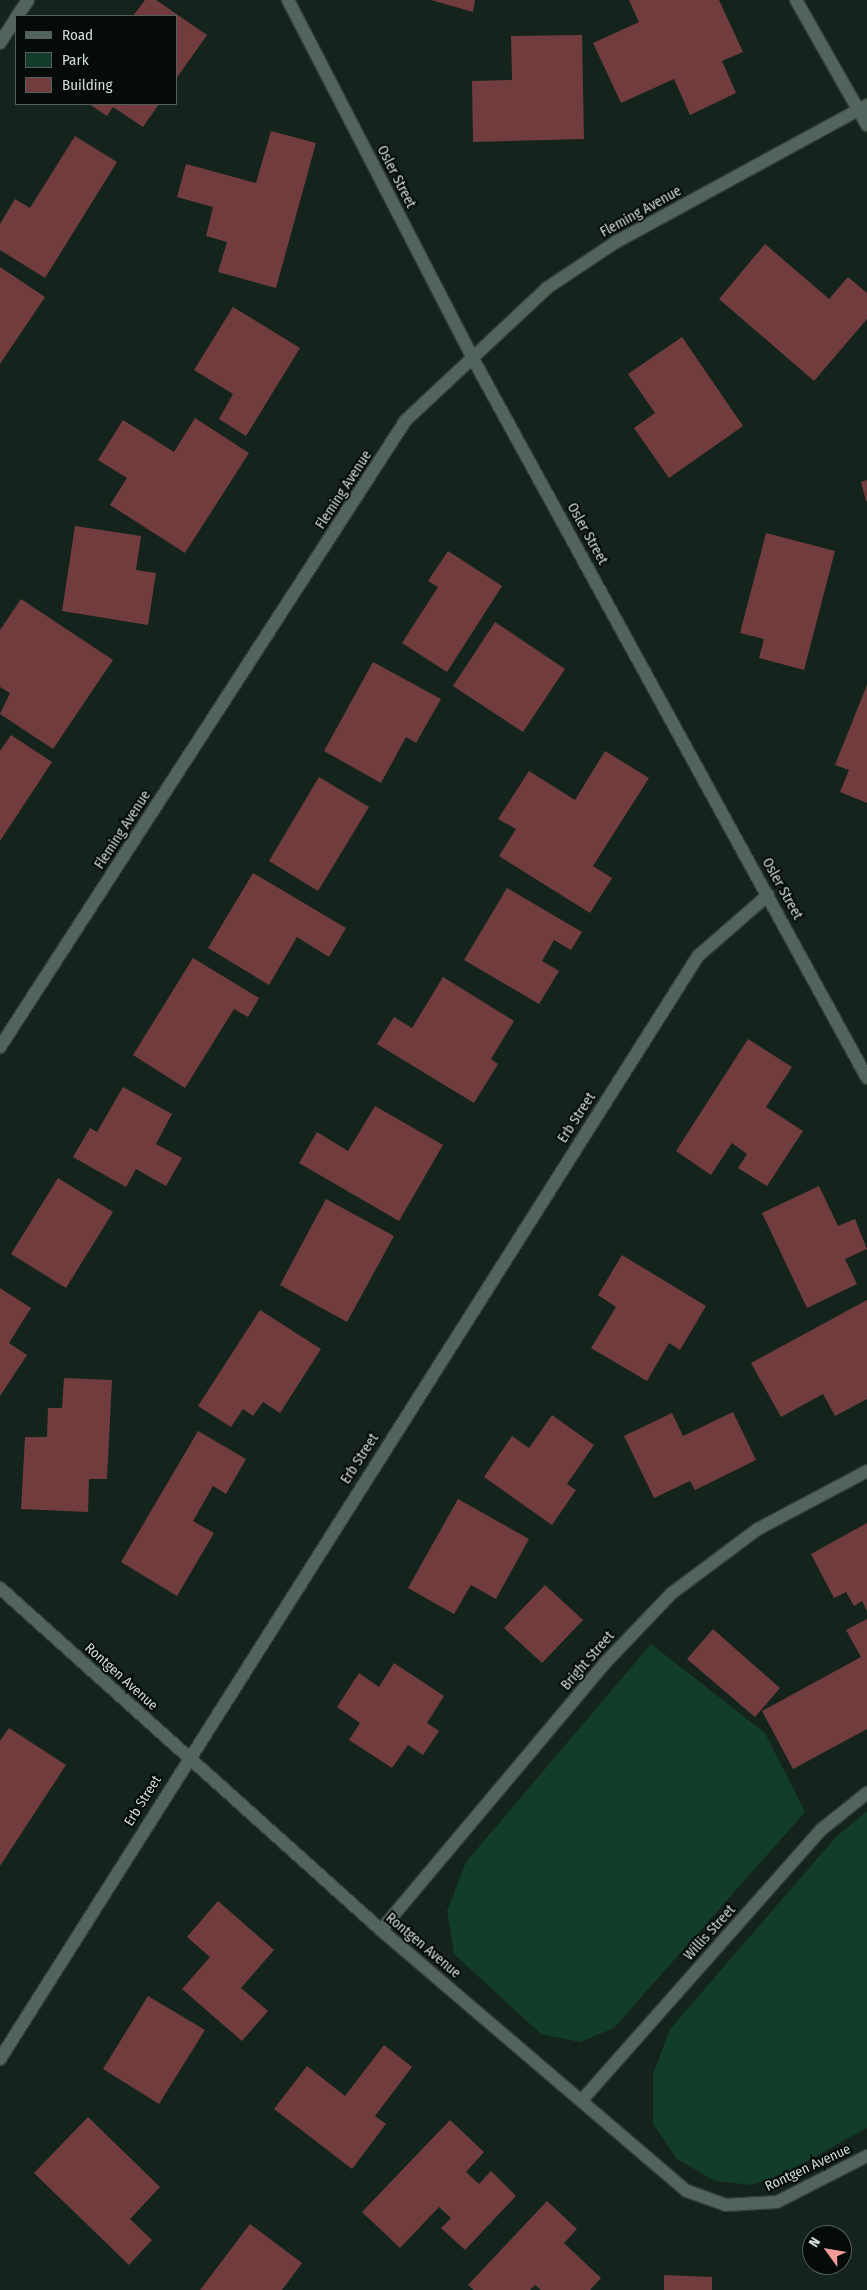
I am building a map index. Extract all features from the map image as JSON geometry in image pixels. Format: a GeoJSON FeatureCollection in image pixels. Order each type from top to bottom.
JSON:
{"type":"FeatureCollection","features":[{"type":"Feature","properties":{"kind":"street"},"geometry":{"type":"LineString","coordinates":[[18,15],[28,0]]}},
{"type":"Feature","properties":{"kind":"street","name":"Osler Street"},"geometry":{"type":"LineString","coordinates":[[288,0],[472,357],[867,1078]]}},
{"type":"Feature","properties":{"kind":"street"},"geometry":{"type":"LineString","coordinates":[[796,0],[863,108],[867,125]]}},
{"type":"Feature","properties":{"kind":"street"},"geometry":{"type":"LineString","coordinates":[[0,43],[15,20]]}},
{"type":"Feature","properties":{"kind":"street","name":"Fleming Avenue"},"geometry":{"type":"LineString","coordinates":[[0,1047],[406,420],[547,288],[616,242],[863,108]]}},
{"type":"Feature","properties":{"kind":"street","name":"Erb Street"},"geometry":{"type":"LineString","coordinates":[[0,2059],[188,1756],[698,956],[768,895]]}},
{"type":"Feature","properties":{"kind":"street","name":"Bright Street"},"geometry":{"type":"LineString","coordinates":[[381,1930],[605,1663],[672,1592],[758,1529],[867,1470]]}},
{"type":"Feature","properties":{"kind":"street","name":"Rontgen Avenue"},"geometry":{"type":"LineString","coordinates":[[0,1588],[381,1930],[687,2191],[726,2205],[777,2202],[867,2156]]}},
{"type":"Feature","properties":{"kind":"street","name":"Willis Street"},"geometry":{"type":"LineString","coordinates":[[582,2100],[822,1830],[867,1793]]}},
{"type":"Feature","properties":{"kind":"green space"},"geometry":{"type":"Polygon","coordinates":[[[651,1644],[765,1733],[805,1812],[614,2028],[580,2042],[541,2034],[454,1954],[447,1911],[466,1862],[651,1644]]]}},
{"type":"Feature","properties":{"kind":"green space"},"geometry":{"type":"Polygon","coordinates":[[[867,1811],[867,2128],[787,2172],[752,2185],[715,2181],[677,2159],[653,2124],[653,2074],[670,2029],[836,1837],[867,1811]]]}},
{"type":"Feature","properties":{"kind":"building"},"geometry":{"type":"Polygon","coordinates":[[[145,0],[156,0],[178,15],[134,15],[145,0]]]}},
{"type":"Feature","properties":{"kind":"building"},"geometry":{"type":"Polygon","coordinates":[[[431,0],[475,0],[473,12],[431,0]]]}},
{"type":"Feature","properties":{"kind":"building"},"geometry":{"type":"Polygon","coordinates":[[[629,0],[719,0],[743,52],[722,61],[736,93],[690,115],[674,79],[621,103],[593,43],[639,22],[629,0]]]}},
{"type":"Feature","properties":{"kind":"building"},"geometry":{"type":"Polygon","coordinates":[[[178,15],[207,35],[178,76],[178,15]]]}},
{"type":"Feature","properties":{"kind":"building"},"geometry":{"type":"Polygon","coordinates":[[[582,35],[584,139],[473,142],[472,81],[512,80],[511,36],[582,35]]]}},
{"type":"Feature","properties":{"kind":"building"},"geometry":{"type":"Polygon","coordinates":[[[90,105],[158,105],[143,127],[113,107],[107,116],[90,105]]]}},
{"type":"Feature","properties":{"kind":"building"},"geometry":{"type":"Polygon","coordinates":[[[271,131],[316,143],[276,288],[218,272],[227,242],[206,236],[213,207],[177,197],[186,164],[256,183],[271,131]]]}},
{"type":"Feature","properties":{"kind":"building"},"geometry":{"type":"Polygon","coordinates":[[[75,136],[117,162],[45,278],[0,250],[0,224],[15,199],[30,208],[75,136]]]}},
{"type":"Feature","properties":{"kind":"building"},"geometry":{"type":"Polygon","coordinates":[[[765,244],[829,299],[848,277],[867,293],[867,319],[814,381],[719,299],[765,244]]]}},
{"type":"Feature","properties":{"kind":"building"},"geometry":{"type":"Polygon","coordinates":[[[0,267],[45,297],[0,364],[0,267]]]}},
{"type":"Feature","properties":{"kind":"building"},"geometry":{"type":"Polygon","coordinates":[[[233,307],[300,348],[246,436],[219,419],[233,394],[194,370],[233,307]]]}},
{"type":"Feature","properties":{"kind":"building"},"geometry":{"type":"Polygon","coordinates":[[[682,337],[743,426],[669,478],[634,428],[655,413],[628,374],[682,337]]]}},
{"type":"Feature","properties":{"kind":"building"},"geometry":{"type":"Polygon","coordinates":[[[195,418],[249,453],[185,553],[110,505],[127,478],[98,460],[123,420],[174,452],[195,418]]]}},
{"type":"Feature","properties":{"kind":"building"},"geometry":{"type":"Polygon","coordinates":[[[867,480],[867,501],[866,501],[861,482],[867,480]]]}},
{"type":"Feature","properties":{"kind":"building"},"geometry":{"type":"Polygon","coordinates":[[[75,526],[141,536],[136,570],[156,573],[148,625],[62,611],[75,526]]]}},
{"type":"Feature","properties":{"kind":"building"},"geometry":{"type":"Polygon","coordinates":[[[766,533],[835,551],[804,670],[759,658],[764,639],[740,633],[766,533]]]}},
{"type":"Feature","properties":{"kind":"building"},"geometry":{"type":"Polygon","coordinates":[[[448,551],[502,586],[447,672],[402,643],[438,587],[428,581],[448,551]]]}},
{"type":"Feature","properties":{"kind":"building"},"geometry":{"type":"Polygon","coordinates":[[[21,599],[113,660],[53,749],[0,714],[10,693],[0,687],[0,630],[21,599]]]}},
{"type":"Feature","properties":{"kind":"building"},"geometry":{"type":"Polygon","coordinates":[[[495,622],[565,669],[523,732],[453,686],[495,622]]]}},
{"type":"Feature","properties":{"kind":"building"},"geometry":{"type":"Polygon","coordinates":[[[373,662],[441,699],[416,743],[406,737],[381,783],[324,751],[373,662]]]}},
{"type":"Feature","properties":{"kind":"building"},"geometry":{"type":"Polygon","coordinates":[[[867,685],[867,803],[840,792],[849,770],[835,765],[867,685]]]}},
{"type":"Feature","properties":{"kind":"building"},"geometry":{"type":"Polygon","coordinates":[[[11,735],[52,762],[0,841],[0,751],[11,735]]]}},
{"type":"Feature","properties":{"kind":"building"},"geometry":{"type":"Polygon","coordinates":[[[605,751],[649,778],[593,866],[612,878],[590,913],[499,856],[516,829],[498,819],[529,771],[575,800],[605,751]]]}},
{"type":"Feature","properties":{"kind":"building"},"geometry":{"type":"Polygon","coordinates":[[[319,777],[369,807],[318,891],[269,861],[319,777]]]}},
{"type":"Feature","properties":{"kind":"building"},"geometry":{"type":"Polygon","coordinates":[[[253,873],[346,928],[329,957],[297,937],[269,985],[208,948],[253,873]]]}},
{"type":"Feature","properties":{"kind":"building"},"geometry":{"type":"Polygon","coordinates":[[[507,888],[582,932],[571,950],[554,940],[542,961],[559,971],[539,1004],[464,960],[507,888]]]}},
{"type":"Feature","properties":{"kind":"building"},"geometry":{"type":"Polygon","coordinates":[[[193,958],[259,998],[248,1017],[234,1009],[185,1088],[133,1055],[193,958]]]}},
{"type":"Feature","properties":{"kind":"building"},"geometry":{"type":"Polygon","coordinates":[[[443,977],[514,1021],[491,1059],[498,1064],[474,1103],[377,1044],[394,1017],[412,1028],[443,977]]]}},
{"type":"Feature","properties":{"kind":"building"},"geometry":{"type":"Polygon","coordinates":[[[748,1039],[792,1067],[766,1107],[803,1131],[767,1186],[738,1168],[747,1154],[732,1143],[711,1175],[676,1151],[748,1039]]]}},
{"type":"Feature","properties":{"kind":"building"},"geometry":{"type":"Polygon","coordinates":[[[123,1087],[172,1114],[156,1144],[182,1158],[166,1186],[136,1169],[126,1187],[73,1157],[90,1128],[97,1132],[123,1087]]]}},
{"type":"Feature","properties":{"kind":"building"},"geometry":{"type":"Polygon","coordinates":[[[375,1106],[443,1145],[399,1221],[299,1163],[317,1132],[348,1151],[375,1106]]]}},
{"type":"Feature","properties":{"kind":"building"},"geometry":{"type":"Polygon","coordinates":[[[58,1178],[113,1212],[66,1288],[11,1254],[58,1178]]]}},
{"type":"Feature","properties":{"kind":"building"},"geometry":{"type":"Polygon","coordinates":[[[819,1186],[838,1226],[855,1219],[867,1249],[845,1259],[857,1284],[807,1308],[762,1213],[819,1186]]]}},
{"type":"Feature","properties":{"kind":"building"},"geometry":{"type":"Polygon","coordinates":[[[326,1199],[394,1236],[347,1322],[280,1285],[326,1199]]]}},
{"type":"Feature","properties":{"kind":"building"},"geometry":{"type":"Polygon","coordinates":[[[622,1255],[706,1306],[680,1350],[669,1343],[647,1381],[591,1348],[616,1307],[598,1295],[622,1255]]]}},
{"type":"Feature","properties":{"kind":"building"},"geometry":{"type":"Polygon","coordinates":[[[0,1288],[31,1308],[9,1343],[27,1355],[0,1396],[0,1288]]]}},
{"type":"Feature","properties":{"kind":"building"},"geometry":{"type":"Polygon","coordinates":[[[867,1300],[867,1399],[835,1416],[823,1394],[781,1417],[751,1363],[867,1300]]]}},
{"type":"Feature","properties":{"kind":"building"},"geometry":{"type":"Polygon","coordinates":[[[260,1310],[321,1349],[280,1413],[263,1402],[253,1416],[243,1409],[231,1427],[198,1406],[260,1310]]]}},
{"type":"Feature","properties":{"kind":"building"},"geometry":{"type":"Polygon","coordinates":[[[64,1378],[112,1380],[107,1479],[89,1479],[88,1512],[21,1509],[25,1437],[47,1437],[48,1408],[62,1408],[64,1378]]]}},
{"type":"Feature","properties":{"kind":"building"},"geometry":{"type":"Polygon","coordinates":[[[733,1412],[756,1460],[695,1490],[690,1481],[654,1498],[624,1436],[672,1413],[683,1436],[733,1412]]]}},
{"type":"Feature","properties":{"kind":"building"},"geometry":{"type":"Polygon","coordinates":[[[552,1415],[594,1445],[567,1484],[576,1490],[552,1525],[484,1477],[512,1436],[529,1448],[552,1415]]]}},
{"type":"Feature","properties":{"kind":"building"},"geometry":{"type":"Polygon","coordinates":[[[198,1431],[246,1459],[226,1494],[213,1486],[193,1521],[214,1533],[177,1596],[121,1562],[198,1431]]]}},
{"type":"Feature","properties":{"kind":"building"},"geometry":{"type":"Polygon","coordinates":[[[458,1499],[529,1539],[496,1599],[471,1585],[454,1614],[408,1588],[458,1499]]]}},
{"type":"Feature","properties":{"kind":"building"},"geometry":{"type":"Polygon","coordinates":[[[867,1523],[867,1611],[862,1601],[854,1606],[846,1592],[834,1598],[811,1554],[867,1523]]]}},
{"type":"Feature","properties":{"kind":"building"},"geometry":{"type":"Polygon","coordinates":[[[545,1585],[583,1620],[542,1663],[504,1628],[545,1585]]]}},
{"type":"Feature","properties":{"kind":"building"},"geometry":{"type":"Polygon","coordinates":[[[867,1619],[867,1729],[793,1769],[762,1711],[861,1657],[846,1630],[867,1619]]]}},
{"type":"Feature","properties":{"kind":"building"},"geometry":{"type":"Polygon","coordinates":[[[713,1629],[780,1688],[755,1717],[687,1659],[713,1629]]]}},
{"type":"Feature","properties":{"kind":"building"},"geometry":{"type":"Polygon","coordinates":[[[394,1663],[444,1696],[427,1723],[439,1731],[423,1755],[408,1745],[392,1768],[349,1740],[360,1723],[337,1707],[359,1673],[379,1687],[394,1663]]]}},
{"type":"Feature","properties":{"kind":"building"},"geometry":{"type":"Polygon","coordinates":[[[9,1728],[66,1765],[0,1866],[0,1741],[9,1728]]]}},
{"type":"Feature","properties":{"kind":"building"},"geometry":{"type":"Polygon","coordinates":[[[218,1901],[274,1950],[241,1988],[268,2011],[242,2041],[182,1989],[210,1957],[187,1937],[218,1901]]]}},
{"type":"Feature","properties":{"kind":"building"},"geometry":{"type":"Polygon","coordinates":[[[148,1996],[205,2030],[159,2104],[103,2069],[148,1996]]]}},
{"type":"Feature","properties":{"kind":"building"},"geometry":{"type":"Polygon","coordinates":[[[384,2045],[412,2067],[375,2116],[386,2124],[352,2169],[274,2109],[307,2066],[345,2096],[384,2045]]]}},
{"type":"Feature","properties":{"kind":"building"},"geometry":{"type":"Polygon","coordinates":[[[88,2117],[160,2187],[130,2219],[152,2240],[129,2265],[34,2173],[88,2117]]]}},
{"type":"Feature","properties":{"kind":"building"},"geometry":{"type":"Polygon","coordinates":[[[450,2120],[484,2152],[466,2172],[479,2184],[491,2171],[516,2196],[465,2250],[441,2228],[451,2218],[439,2207],[400,2248],[362,2212],[450,2120]]]}},
{"type":"Feature","properties":{"kind":"building"},"geometry":{"type":"Polygon","coordinates":[[[547,2201],[577,2229],[564,2243],[601,2278],[590,2290],[541,2290],[535,2285],[530,2290],[474,2290],[468,2285],[547,2201]]]}},
{"type":"Feature","properties":{"kind":"building"},"geometry":{"type":"Polygon","coordinates":[[[250,2224],[302,2263],[282,2290],[200,2290],[250,2224]]]}},
{"type":"Feature","properties":{"kind":"building"},"geometry":{"type":"Polygon","coordinates":[[[664,2275],[712,2277],[712,2290],[664,2290],[664,2275]]]}}]}
